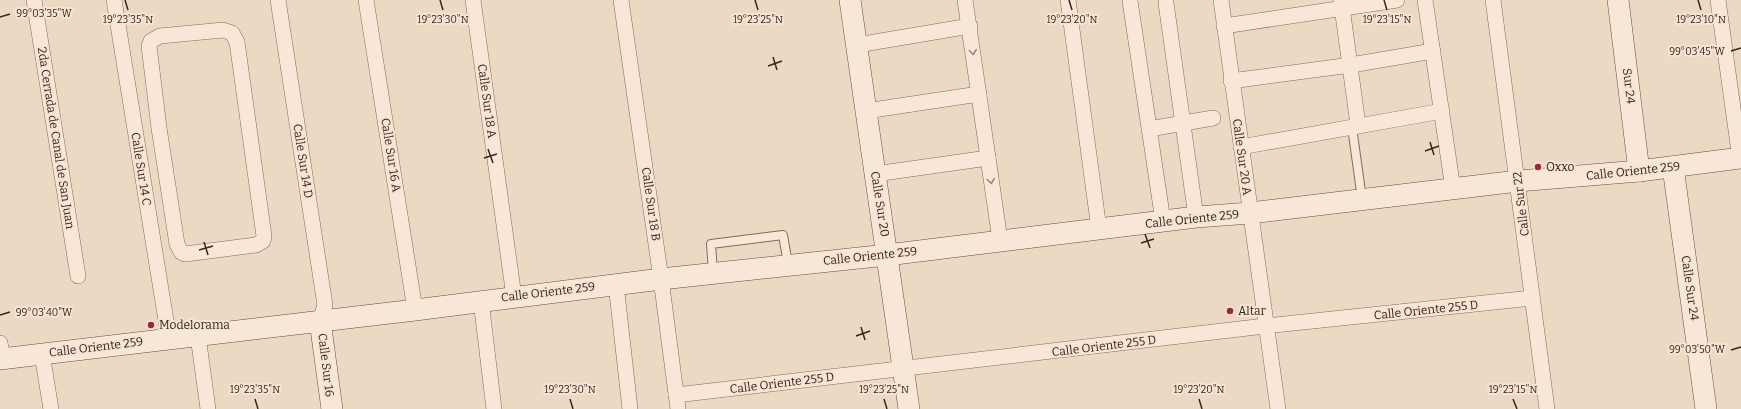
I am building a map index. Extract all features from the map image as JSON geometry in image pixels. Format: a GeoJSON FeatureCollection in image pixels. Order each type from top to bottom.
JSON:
{"type":"FeatureCollection","features":[{"type":"Feature","properties":{"kind":"street","name":"2da Cerrada de Canal de San Juan"},"geometry":{"type":"LineString","coordinates":[[34,0],[78,276]]}},
{"type":"Feature","properties":{"kind":"street","name":"Calle Sur 14 C"},"geometry":{"type":"LineString","coordinates":[[114,0],[169,339]]}},
{"type":"Feature","properties":{"kind":"street","name":"Calle Sur 14 D"},"geometry":{"type":"LineString","coordinates":[[278,0],[325,305],[320,321]]}},
{"type":"Feature","properties":{"kind":"street","name":"Calle Sur 16 A"},"geometry":{"type":"LineString","coordinates":[[366,0],[415,310]]}},
{"type":"Feature","properties":{"kind":"street","name":"Calle Sur 18 A"},"geometry":{"type":"LineString","coordinates":[[473,0],[514,297]]}},
{"type":"Feature","properties":{"kind":"street","name":"Calle Sur 18 B"},"geometry":{"type":"LineString","coordinates":[[621,0],[661,278],[677,402]]}},
{"type":"Feature","properties":{"kind":"street","name":"Calle Sur 20"},"geometry":{"type":"LineString","coordinates":[[850,0],[909,409]]}},
{"type":"Feature","properties":{"kind":"street"},"geometry":{"type":"LineString","coordinates":[[965,0],[1000,240]]}},
{"type":"Feature","properties":{"kind":"street"},"geometry":{"type":"LineString","coordinates":[[1068,0],[1099,229]]}},
{"type":"Feature","properties":{"kind":"street","name":"Calle Sur 20 A"},"geometry":{"type":"LineString","coordinates":[[1221,0],[1231,81],[1278,409]]}},
{"type":"Feature","properties":{"kind":"street"},"geometry":{"type":"LineString","coordinates":[[1224,26],[1342,4],[1397,0]]}},
{"type":"Feature","properties":{"kind":"street"},"geometry":{"type":"LineString","coordinates":[[1425,0],[1453,189]]}},
{"type":"Feature","properties":{"kind":"street","name":"Calle Sur 22"},"geometry":{"type":"LineString","coordinates":[[1494,0],[1547,409]]}},
{"type":"Feature","properties":{"kind":"street","name":"Sur 24"},"geometry":{"type":"LineString","coordinates":[[1618,0],[1639,171]]}},
{"type":"Feature","properties":{"kind":"street"},"geometry":{"type":"LineString","coordinates":[[1718,0],[1740,158]]}},
{"type":"Feature","properties":{"kind":"street"},"geometry":{"type":"LineString","coordinates":[[1130,1],[1163,221]]}},
{"type":"Feature","properties":{"kind":"street"},"geometry":{"type":"LineString","coordinates":[[1166,2],[1196,217]]}},
{"type":"Feature","properties":{"kind":"street"},"geometry":{"type":"LineString","coordinates":[[1342,4],[1351,65],[1355,126]]}},
{"type":"Feature","properties":{"kind":"street"},"geometry":{"type":"LineString","coordinates":[[857,45],[970,26]]}},
{"type":"Feature","properties":{"kind":"street"},"geometry":{"type":"LineString","coordinates":[[223,30],[232,34],[237,42],[239,50],[264,232],[263,241],[256,245],[190,255],[181,252],[177,244],[159,128],[149,51],[151,41],[160,36],[223,30]]}},
{"type":"Feature","properties":{"kind":"street"},"geometry":{"type":"LineString","coordinates":[[1231,81],[1351,65],[1433,51]]}},
{"type":"Feature","properties":{"kind":"street"},"geometry":{"type":"LineString","coordinates":[[866,110],[979,94]]}},
{"type":"Feature","properties":{"kind":"street"},"geometry":{"type":"LineString","coordinates":[[1241,147],[1442,110]]}},
{"type":"Feature","properties":{"kind":"street"},"geometry":{"type":"LineString","coordinates":[[1149,129],[1213,118]]}},
{"type":"Feature","properties":{"kind":"street"},"geometry":{"type":"LineString","coordinates":[[135,130],[159,128]]}},
{"type":"Feature","properties":{"kind":"street"},"geometry":{"type":"LineString","coordinates":[[875,174],[988,158]]}},
{"type":"Feature","properties":{"kind":"street","name":"Calle Oriente 259"},"geometry":{"type":"LineString","coordinates":[[1,354],[42,354],[415,310],[661,278],[887,255],[1196,217],[1250,213],[1518,181],[1639,171],[1740,158]]}},
{"type":"Feature","properties":{"kind":"street","name":"Calle Sur 24"},"geometry":{"type":"LineString","coordinates":[[1673,167],[1706,409]]}},
{"type":"Feature","properties":{"kind":"street"},"geometry":{"type":"LineString","coordinates":[[616,284],[630,409]]}},
{"type":"Feature","properties":{"kind":"street","name":"Calle Oriente 255 D"},"geometry":{"type":"LineString","coordinates":[[677,402],[903,368],[1266,326],[1532,298]]}},
{"type":"Feature","properties":{"kind":"street"},"geometry":{"type":"LineString","coordinates":[[481,301],[494,409]]}},
{"type":"Feature","properties":{"kind":"street","name":"Calle Sur 16"},"geometry":{"type":"LineString","coordinates":[[320,321],[332,409]]}},
{"type":"Feature","properties":{"kind":"street"},"geometry":{"type":"LineString","coordinates":[[198,336],[208,409]]}},
{"type":"Feature","properties":{"kind":"street"},"geometry":{"type":"LineString","coordinates":[[42,354],[52,409]]}},
{"type":"Feature","properties":{"kind":"lane"},"geometry":{"type":"LineString","coordinates":[[1355,126],[1362,200]]}},
{"type":"Feature","properties":{"kind":"lane"},"geometry":{"type":"LineString","coordinates":[[714,273],[711,244],[784,235],[788,264]]}},
{"type":"Feature","properties":{"kind":"place","name":"Oxxo"},"geometry":{"type":"Point","coordinates":[1538,167]}},
{"type":"Feature","properties":{"kind":"place","name":"Altar"},"geometry":{"type":"Point","coordinates":[1230,311]}},
{"type":"Feature","properties":{"kind":"place","name":"Modelorama"},"geometry":{"type":"Point","coordinates":[151,325]}}]}
